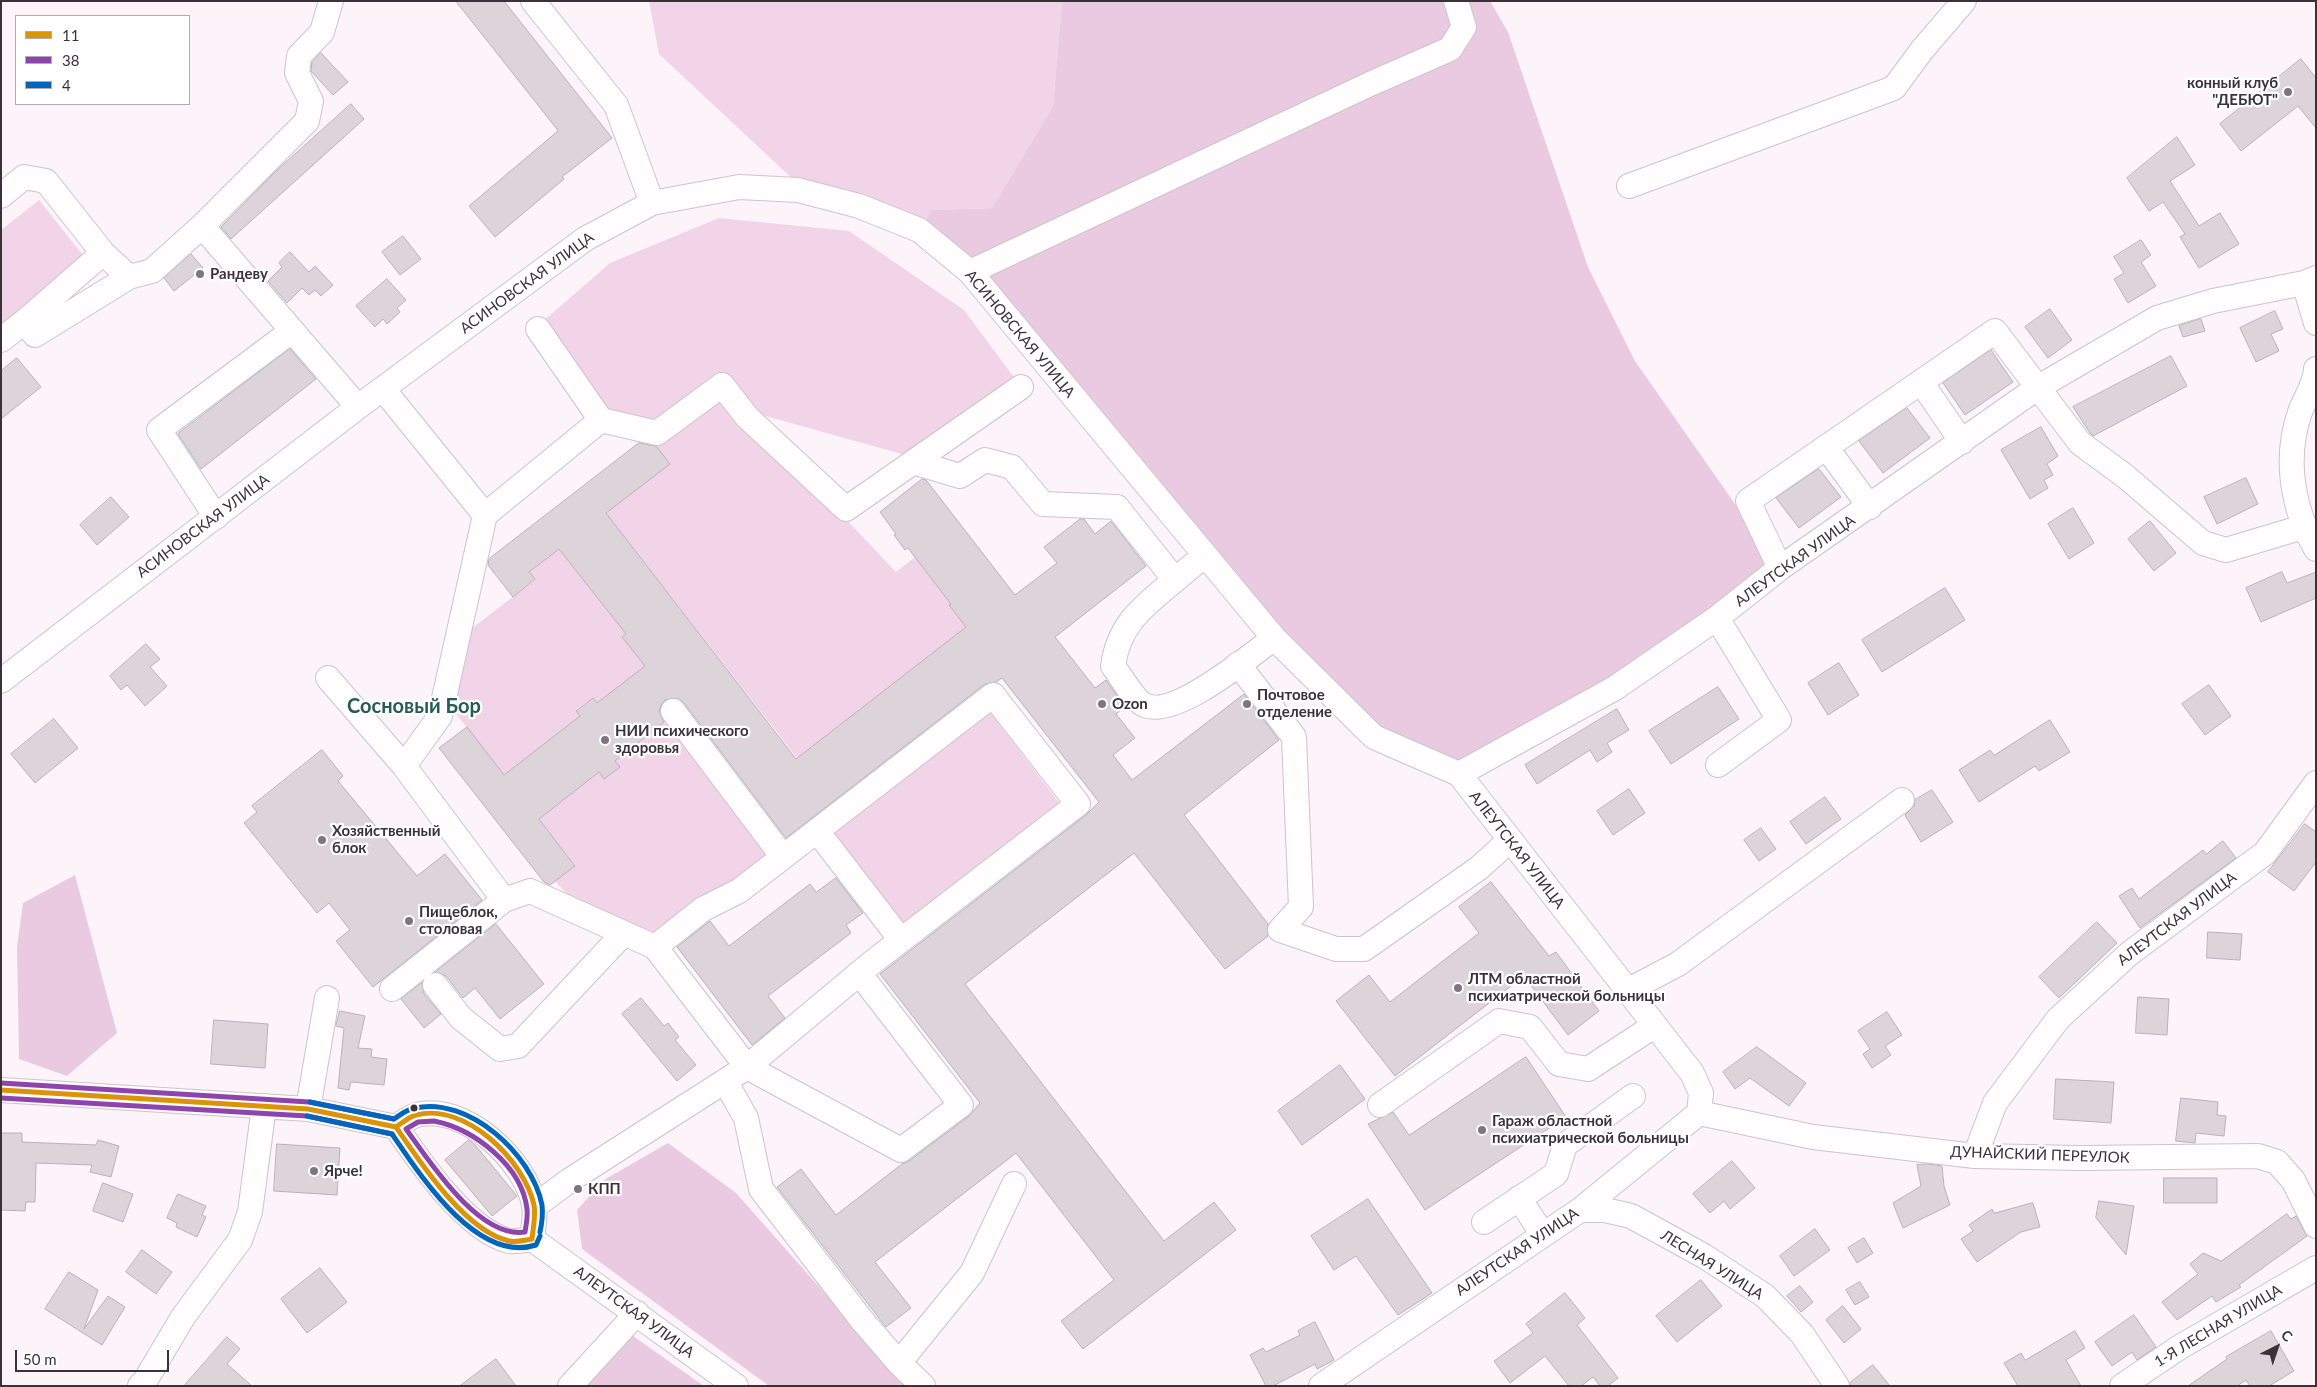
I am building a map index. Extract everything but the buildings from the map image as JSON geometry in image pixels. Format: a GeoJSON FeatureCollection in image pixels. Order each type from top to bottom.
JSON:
{"type":"FeatureCollection","features":[{"type":"Feature","properties":{"kind":"street"},"geometry":{"type":"LineString","coordinates":[[24,322],[35,336],[129,277],[152,271],[202,226],[308,121],[311,101],[296,73],[299,56],[322,32],[331,1]]}},
{"type":"Feature","properties":{"kind":"street"},"geometry":{"type":"LineString","coordinates":[[533,1],[616,105],[652,203]]}},
{"type":"Feature","properties":{"kind":"street"},"geometry":{"type":"LineString","coordinates":[[970,272],[1370,84],[1450,49],[1464,28],[1456,1]]}},
{"type":"Feature","properties":{"kind":"street"},"geometry":{"type":"LineString","coordinates":[[1629,186],[1894,88],[1922,50],[1964,1]]}},
{"type":"Feature","properties":{"kind":"street"},"geometry":{"type":"LineString","coordinates":[[1,196],[24,177],[46,181],[103,253],[129,277]]}},
{"type":"Feature","properties":{"kind":"street","name":"АСИНОВСКАЯ УЛИЦА"},"geometry":{"type":"LineString","coordinates":[[1,681],[216,518],[358,407],[585,239],[652,203],[739,186],[798,190],[858,206],[919,230],[970,272],[1274,638],[1374,737],[1459,774]]}},
{"type":"Feature","properties":{"kind":"street"},"geometry":{"type":"LineString","coordinates":[[202,226],[358,407]]}},
{"type":"Feature","properties":{"kind":"street"},"geometry":{"type":"LineString","coordinates":[[1,340],[103,253]]}},
{"type":"Feature","properties":{"kind":"street","name":"АЛЕУТСКАЯ УЛИЦА"},"geometry":{"type":"LineString","coordinates":[[1321,1386],[1580,1210],[1700,1113],[1701,1093],[1692,1073],[1459,774],[1615,688],[1717,618],[1780,568],[1870,507],[2037,388],[2157,318],[2214,301],[2310,280],[2316,323]]}},
{"type":"Feature","properties":{"kind":"street"},"geometry":{"type":"LineString","coordinates":[[538,329],[601,420],[657,433],[722,384],[746,417],[846,509],[1021,386]]}},
{"type":"Feature","properties":{"kind":"street"},"geometry":{"type":"LineString","coordinates":[[1780,568],[1748,501],[1995,331],[2080,443],[2125,476],[2203,543],[2226,550],[2303,526]]}},
{"type":"Feature","properties":{"kind":"street"},"geometry":{"type":"LineString","coordinates":[[216,518],[159,430],[281,339]]}},
{"type":"Feature","properties":{"kind":"street"},"geometry":{"type":"LineString","coordinates":[[2316,369],[2315,377],[2300,411],[2292,438],[2292,485],[2303,526],[2316,549]]}},
{"type":"Feature","properties":{"kind":"street"},"geometry":{"type":"LineString","coordinates":[[1921,382],[1962,442]]}},
{"type":"Feature","properties":{"kind":"street"},"geometry":{"type":"LineString","coordinates":[[383,389],[485,515]]}},
{"type":"Feature","properties":{"kind":"street"},"geometry":{"type":"LineString","coordinates":[[404,766],[440,716],[485,515],[601,420]]}},
{"type":"Feature","properties":{"kind":"street"},"geometry":{"type":"LineString","coordinates":[[1826,447],[1870,507]]}},
{"type":"Feature","properties":{"kind":"street"},"geometry":{"type":"LineString","coordinates":[[913,462],[960,476],[985,460],[1012,467],[1043,504],[1117,506],[1146,484]]}},
{"type":"Feature","properties":{"kind":"street"},"geometry":{"type":"LineString","coordinates":[[1117,506],[1174,580]]}},
{"type":"Feature","properties":{"kind":"street"},"geometry":{"type":"LineString","coordinates":[[1205,555],[1136,612],[1115,648],[1112,666],[1141,703],[1157,708],[1197,694],[1274,638]]}},
{"type":"Feature","properties":{"kind":"street"},"geometry":{"type":"LineString","coordinates":[[1717,618],[1779,720],[1718,765]]}},
{"type":"Feature","properties":{"kind":"street"},"geometry":{"type":"LineString","coordinates":[[1238,664],[1294,737],[1300,908],[1280,930],[1336,949],[1364,949],[1479,868],[1510,840]]}},
{"type":"Feature","properties":{"kind":"street"},"geometry":{"type":"LineString","coordinates":[[328,678],[404,766],[504,900]]}},
{"type":"Feature","properties":{"kind":"street"},"geometry":{"type":"LineString","coordinates":[[534,1206],[570,1180],[747,1067],[859,973],[1078,804],[993,695],[739,891],[703,909],[655,947]]}},
{"type":"Feature","properties":{"kind":"street"},"geometry":{"type":"LineString","coordinates":[[673,711],[783,857]]}},
{"type":"Feature","properties":{"kind":"street","name":"АЛЕУТСКАЯ УЛИЦА"},"geometry":{"type":"LineString","coordinates":[[1975,1156],[1995,1102],[2058,1019],[2130,952],[2265,853],[2316,783]]}},
{"type":"Feature","properties":{"kind":"street"},"geometry":{"type":"LineString","coordinates":[[1627,992],[1678,964],[1902,800]]}},
{"type":"Feature","properties":{"kind":"street"},"geometry":{"type":"LineString","coordinates":[[818,831],[901,940]]}},
{"type":"Feature","properties":{"kind":"street"},"geometry":{"type":"LineString","coordinates":[[392,989],[504,900],[530,891],[655,947],[747,1067],[901,1150],[961,1105],[859,973]]}},
{"type":"Feature","properties":{"kind":"street"},"geometry":{"type":"LineString","coordinates":[[435,985],[461,1018],[500,1049],[518,1046],[624,934]]}},
{"type":"Feature","properties":{"kind":"street"},"geometry":{"type":"LineString","coordinates":[[308,1109],[326,998]]}},
{"type":"Feature","properties":{"kind":"street"},"geometry":{"type":"LineString","coordinates":[[1380,1105],[1499,1022],[1530,1027],[1559,1064],[1588,1069],[1654,1026]]}},
{"type":"Feature","properties":{"kind":"street"},"geometry":{"type":"LineString","coordinates":[[725,1081],[746,1118],[761,1188],[861,1320],[899,1363],[923,1386]]}},
{"type":"Feature","properties":{"kind":"street"},"geometry":{"type":"LineString","coordinates":[[1,1090],[308,1109],[396,1127],[434,1179],[464,1211],[482,1226],[510,1241],[532,1239],[534,1206],[528,1188],[516,1168],[478,1128],[458,1118],[438,1114],[416,1115],[396,1127]]}},
{"type":"Feature","properties":{"kind":"street"},"geometry":{"type":"LineString","coordinates":[[1484,1222],[1556,1174],[1565,1145],[1633,1096]]}},
{"type":"Feature","properties":{"kind":"street"},"geometry":{"type":"LineString","coordinates":[[140,1386],[145,1381],[183,1317],[240,1240],[250,1212],[264,1106]]}},
{"type":"Feature","properties":{"kind":"street","name":"ДУНАЙСКИЙ ПЕРЕУЛОК"},"geometry":{"type":"LineString","coordinates":[[1700,1113],[1813,1137],[1975,1156],[2081,1158],[2258,1156],[2277,1162],[2293,1180],[2316,1226]]}},
{"type":"Feature","properties":{"kind":"street"},"geometry":{"type":"LineString","coordinates":[[899,1363],[972,1273],[1014,1184]]}},
{"type":"Feature","properties":{"kind":"street"},"geometry":{"type":"LineString","coordinates":[[1520,1198],[1543,1235]]}},
{"type":"Feature","properties":{"kind":"street","name":"ЛЕСНАЯ УЛИЦА"},"geometry":{"type":"LineString","coordinates":[[1580,1210],[1605,1210],[1632,1216],[1704,1256],[1765,1296],[1802,1334],[1837,1386]]}},
{"type":"Feature","properties":{"kind":"street","name":"АЛЕУТСКАЯ УЛИЦА"},"geometry":{"type":"LineString","coordinates":[[532,1239],[736,1386]]}},
{"type":"Feature","properties":{"kind":"street","name":"1-Я ЛЕСНАЯ УЛИЦА"},"geometry":{"type":"LineString","coordinates":[[2122,1386],[2180,1347],[2316,1268]]}},
{"type":"Feature","properties":{"kind":"street"},"geometry":{"type":"LineString","coordinates":[[570,1386],[637,1313]]}},
{"type":"Feature","properties":{"kind":"shaded area"},"geometry":{"type":"Polygon","coordinates":[[[649,1],[1065,1],[1062,4],[1053,106],[992,208],[931,210],[923,225],[798,184],[659,54],[649,1]]]}},
{"type":"Feature","properties":{"kind":"shaded area"},"geometry":{"type":"Polygon","coordinates":[[[1065,1],[1490,1],[1508,32],[1588,267],[1635,361],[1777,564],[1613,684],[1458,767],[1380,729],[1282,630],[923,225],[931,210],[992,208],[1053,106],[1062,3],[1065,1]]]}},
{"type":"Feature","properties":{"kind":"shaded area"},"geometry":{"type":"Polygon","coordinates":[[[39,200],[86,259],[1,327],[1,230],[39,200]]]}},
{"type":"Feature","properties":{"kind":"shaded area"},"geometry":{"type":"Polygon","coordinates":[[[719,218],[849,231],[964,310],[1016,380],[909,456],[751,412],[724,375],[657,428],[608,418],[541,323],[610,263],[719,218]]]}},
{"type":"Feature","properties":{"kind":"shaded area"},"geometry":{"type":"Polygon","coordinates":[[[721,394],[896,572],[915,557],[966,627],[797,758],[606,513],[669,464],[657,447],[721,394]]]}},
{"type":"Feature","properties":{"kind":"shaded area"},"geometry":{"type":"Polygon","coordinates":[[[559,549],[626,634],[622,637],[662,653],[597,703],[593,698],[576,710],[580,716],[504,775],[450,706],[467,632],[535,580],[529,572],[559,549]]]}},
{"type":"Feature","properties":{"kind":"shaded area"},"geometry":{"type":"Polygon","coordinates":[[[990,712],[1061,805],[902,927],[830,834],[990,712]]]}},
{"type":"Feature","properties":{"kind":"shaded area"},"geometry":{"type":"Polygon","coordinates":[[[668,719],[771,855],[650,939],[567,894],[555,881],[575,865],[539,819],[599,772],[604,778],[619,767],[615,761],[668,719]]]}},
{"type":"Feature","properties":{"kind":"shaded area"},"geometry":{"type":"Polygon","coordinates":[[[75,875],[117,1033],[67,1076],[19,1059],[17,947],[23,903],[75,875]]]}},
{"type":"Feature","properties":{"kind":"shaded area"},"geometry":{"type":"Polygon","coordinates":[[[668,1143],[736,1193],[907,1386],[769,1386],[582,1249],[577,1210],[604,1180],[668,1143]]]}},
{"type":"Feature","properties":{"kind":"shaded area"},"geometry":{"type":"Polygon","coordinates":[[[633,1336],[704,1386],[584,1386],[633,1336]]]}},
{"type":"Feature","properties":{"kind":"transit line","name":"38"},"geometry":{"type":"LineString","coordinates":[[1,1083],[309,1102],[394,1119]]}},
{"type":"Feature","properties":{"kind":"transit line","name":"11"},"geometry":{"type":"LineString","coordinates":[[1,1090],[308,1109],[396,1127],[416,1115],[435,1113],[454,1117],[490,1138],[518,1170],[528,1188],[534,1205],[535,1218],[532,1239]]}},
{"type":"Feature","properties":{"kind":"transit line","name":"38"},"geometry":{"type":"LineString","coordinates":[[1,1098],[307,1116],[392,1134]]}},
{"type":"Feature","properties":{"kind":"transit line","name":"4"},"geometry":{"type":"LineString","coordinates":[[310,1102],[394,1119],[412,1109],[435,1107],[456,1111],[476,1120],[495,1133],[511,1149],[525,1167],[536,1186],[542,1205],[540,1232]]}},
{"type":"Feature","properties":{"kind":"transit line","name":"4"},"geometry":{"type":"LineString","coordinates":[[307,1116],[392,1134],[434,1192],[452,1212],[472,1229],[493,1241],[514,1247],[536,1245],[540,1236]]}},
{"type":"Feature","properties":{"kind":"transit line","name":"38"},"geometry":{"type":"LineString","coordinates":[[434,1121],[465,1132],[480,1141],[506,1164],[516,1178],[523,1193],[527,1209],[525,1232],[508,1231],[490,1224],[457,1196],[442,1178],[406,1129],[418,1122],[434,1121]]}},
{"type":"Feature","properties":{"kind":"transit line","name":"11"},"geometry":{"type":"LineString","coordinates":[[396,1127],[445,1193],[476,1224],[492,1235],[509,1241],[518,1242],[532,1239]]}},
{"type":"Feature","properties":{"kind":"place","name":"конный клуб \"ДЕБЮТ\""},"geometry":{"type":"Point","coordinates":[2288,92]}},
{"type":"Feature","properties":{"kind":"place","name":"Рандеву"},"geometry":{"type":"Point","coordinates":[200,274]}},
{"type":"Feature","properties":{"kind":"place","name":"Ozon"},"geometry":{"type":"Point","coordinates":[1102,704]}},
{"type":"Feature","properties":{"kind":"place","name":"Почтовое отделение"},"geometry":{"type":"Point","coordinates":[1247,704]}},
{"type":"Feature","properties":{"kind":"place","name":"НИИ психического здоровья"},"geometry":{"type":"Point","coordinates":[605,740]}},
{"type":"Feature","properties":{"kind":"place","name":"Хозяйственный блок"},"geometry":{"type":"Point","coordinates":[322,840]}},
{"type":"Feature","properties":{"kind":"place","name":"Пищеблок, столовая"},"geometry":{"type":"Point","coordinates":[409,921]}},
{"type":"Feature","properties":{"kind":"place","name":"ЛТМ областной психиатрической больницы"},"geometry":{"type":"Point","coordinates":[1458,988]}},
{"type":"Feature","properties":{"kind":"place","name":"Гараж областной психиатрической больницы"},"geometry":{"type":"Point","coordinates":[1482,1130]}},
{"type":"Feature","properties":{"kind":"place","name":"Ярче!"},"geometry":{"type":"Point","coordinates":[314,1171]}},
{"type":"Feature","properties":{"kind":"place","name":"КПП"},"geometry":{"type":"Point","coordinates":[578,1189]}},
{"type":"Feature","properties":{"kind":"district","name":"Сосновый Бор"},"geometry":{"type":"Point","coordinates":[414,707]}}]}
